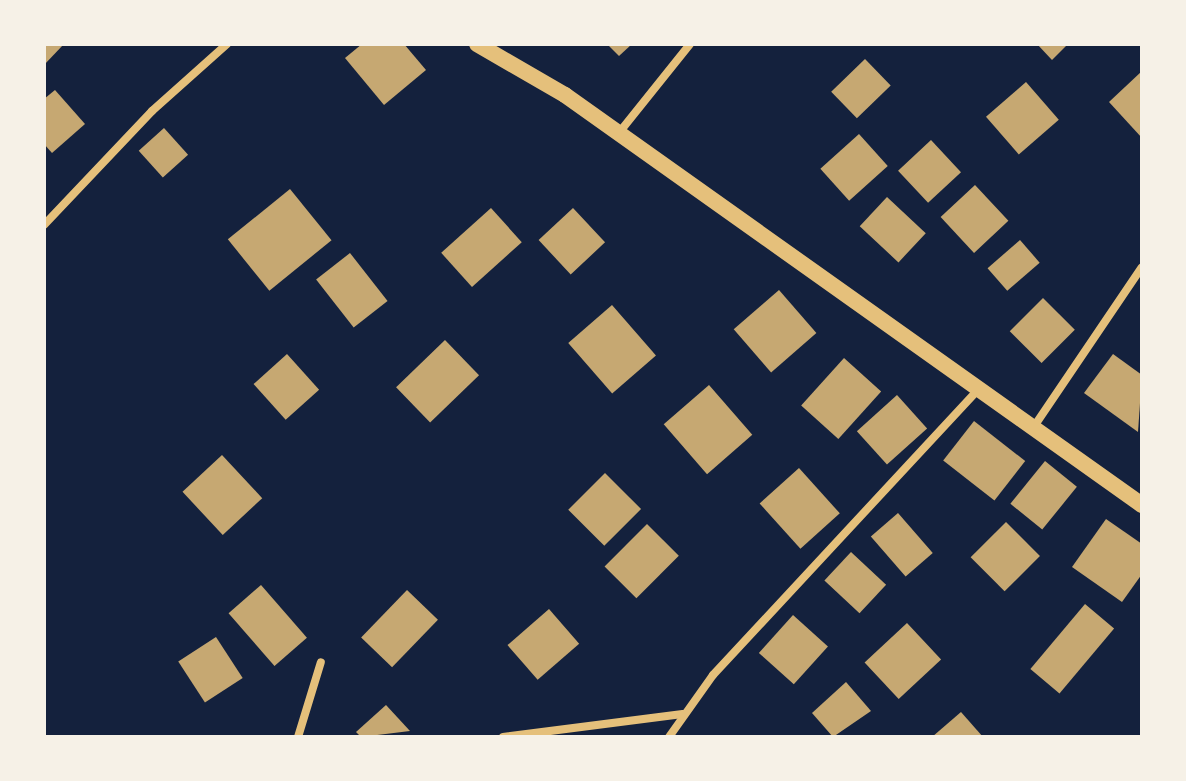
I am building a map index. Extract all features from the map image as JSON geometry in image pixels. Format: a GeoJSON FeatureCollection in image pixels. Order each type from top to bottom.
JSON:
{"type":"FeatureCollection","features":[{"type":"Feature","properties":{"kind":"main road"},"geometry":{"type":"LineString","coordinates":[[477,44],[618,134],[1142,505]]}},
{"type":"Feature","properties":{"kind":"street"},"geometry":{"type":"LineString","coordinates":[[44,225],[227,44]]}},
{"type":"Feature","properties":{"kind":"street"},"geometry":{"type":"LineString","coordinates":[[618,134],[690,44]]}},
{"type":"Feature","properties":{"kind":"street"},"geometry":{"type":"LineString","coordinates":[[1032,429],[1142,267]]}},
{"type":"Feature","properties":{"kind":"street"},"geometry":{"type":"LineString","coordinates":[[669,737],[683,714],[978,390]]}},
{"type":"Feature","properties":{"kind":"street"},"geometry":{"type":"LineString","coordinates":[[298,737],[321,662]]}},
{"type":"Feature","properties":{"kind":"street"},"geometry":{"type":"LineString","coordinates":[[503,737],[683,714]]}},
{"type":"Feature","properties":{"kind":"building"},"geometry":{"type":"Polygon","coordinates":[[[44,44],[64,44],[44,65],[44,44]]]}},
{"type":"Feature","properties":{"kind":"building"},"geometry":{"type":"Polygon","coordinates":[[[362,44],[404,44],[426,70],[384,105],[345,58],[362,44]]]}},
{"type":"Feature","properties":{"kind":"building"},"geometry":{"type":"Polygon","coordinates":[[[607,44],[632,44],[619,56],[607,44]]]}},
{"type":"Feature","properties":{"kind":"building"},"geometry":{"type":"Polygon","coordinates":[[[1037,44],[1068,44],[1052,60],[1037,44]]]}},
{"type":"Feature","properties":{"kind":"building"},"geometry":{"type":"Polygon","coordinates":[[[865,59],[891,86],[857,118],[831,92],[865,59]]]}},
{"type":"Feature","properties":{"kind":"building"},"geometry":{"type":"Polygon","coordinates":[[[1142,71],[1142,138],[1109,102],[1142,71]]]}},
{"type":"Feature","properties":{"kind":"building"},"geometry":{"type":"Polygon","coordinates":[[[1026,82],[1059,120],[1019,155],[986,117],[1026,82]]]}},
{"type":"Feature","properties":{"kind":"building"},"geometry":{"type":"Polygon","coordinates":[[[55,90],[85,124],[52,153],[44,144],[44,99],[55,90]]]}},
{"type":"Feature","properties":{"kind":"building"},"geometry":{"type":"Polygon","coordinates":[[[164,128],[188,155],[163,178],[139,151],[164,128]]]}},
{"type":"Feature","properties":{"kind":"building"},"geometry":{"type":"Polygon","coordinates":[[[859,134],[888,166],[849,201],[820,169],[859,134]]]}},
{"type":"Feature","properties":{"kind":"building"},"geometry":{"type":"Polygon","coordinates":[[[931,140],[961,172],[928,203],[898,171],[931,140]]]}},
{"type":"Feature","properties":{"kind":"building"},"geometry":{"type":"Polygon","coordinates":[[[975,185],[1008,221],[974,253],[941,217],[975,185]]]}},
{"type":"Feature","properties":{"kind":"building"},"geometry":{"type":"Polygon","coordinates":[[[290,189],[332,240],[269,291],[228,239],[290,189]]]}},
{"type":"Feature","properties":{"kind":"building"},"geometry":{"type":"Polygon","coordinates":[[[887,197],[926,233],[898,262],[860,226],[887,197]]]}},
{"type":"Feature","properties":{"kind":"building"},"geometry":{"type":"Polygon","coordinates":[[[491,208],[522,242],[472,287],[441,253],[491,208]]]}},
{"type":"Feature","properties":{"kind":"building"},"geometry":{"type":"Polygon","coordinates":[[[573,208],[605,242],[571,274],[539,240],[573,208]]]}},
{"type":"Feature","properties":{"kind":"building"},"geometry":{"type":"Polygon","coordinates":[[[1020,240],[1040,263],[1007,291],[988,268],[1020,240]]]}},
{"type":"Feature","properties":{"kind":"building"},"geometry":{"type":"Polygon","coordinates":[[[350,253],[388,301],[354,328],[316,279],[350,253]]]}},
{"type":"Feature","properties":{"kind":"building"},"geometry":{"type":"Polygon","coordinates":[[[779,290],[816,333],[771,372],[734,329],[779,290]]]}},
{"type":"Feature","properties":{"kind":"building"},"geometry":{"type":"Polygon","coordinates":[[[1043,298],[1075,330],[1042,363],[1010,331],[1043,298]]]}},
{"type":"Feature","properties":{"kind":"building"},"geometry":{"type":"Polygon","coordinates":[[[612,305],[656,356],[612,394],[568,343],[612,305]]]}},
{"type":"Feature","properties":{"kind":"building"},"geometry":{"type":"Polygon","coordinates":[[[445,340],[479,375],[430,422],[396,387],[445,340]]]}},
{"type":"Feature","properties":{"kind":"building"},"geometry":{"type":"Polygon","coordinates":[[[287,354],[319,390],[286,420],[254,384],[287,354]]]}},
{"type":"Feature","properties":{"kind":"building"},"geometry":{"type":"Polygon","coordinates":[[[1113,354],[1142,375],[1138,432],[1084,393],[1113,354]]]}},
{"type":"Feature","properties":{"kind":"building"},"geometry":{"type":"Polygon","coordinates":[[[844,358],[881,391],[838,439],[801,406],[844,358]]]}},
{"type":"Feature","properties":{"kind":"building"},"geometry":{"type":"Polygon","coordinates":[[[709,385],[752,435],[707,474],[664,424],[709,385]]]}},
{"type":"Feature","properties":{"kind":"building"},"geometry":{"type":"Polygon","coordinates":[[[897,395],[927,428],[887,465],[857,431],[897,395]]]}},
{"type":"Feature","properties":{"kind":"building"},"geometry":{"type":"Polygon","coordinates":[[[974,421],[1025,461],[994,500],[943,460],[974,421]]]}},
{"type":"Feature","properties":{"kind":"building"},"geometry":{"type":"Polygon","coordinates":[[[222,455],[262,498],[223,535],[183,492],[222,455]]]}},
{"type":"Feature","properties":{"kind":"building"},"geometry":{"type":"Polygon","coordinates":[[[1045,461],[1077,487],[1042,530],[1010,504],[1045,461]]]}},
{"type":"Feature","properties":{"kind":"building"},"geometry":{"type":"Polygon","coordinates":[[[799,468],[840,513],[800,549],[760,503],[799,468]]]}},
{"type":"Feature","properties":{"kind":"building"},"geometry":{"type":"Polygon","coordinates":[[[605,473],[641,509],[604,546],[568,510],[605,473]]]}},
{"type":"Feature","properties":{"kind":"building"},"geometry":{"type":"Polygon","coordinates":[[[898,513],[933,553],[906,577],[871,537],[898,513]]]}},
{"type":"Feature","properties":{"kind":"building"},"geometry":{"type":"Polygon","coordinates":[[[1106,519],[1142,544],[1142,574],[1122,602],[1072,567],[1106,519]]]}},
{"type":"Feature","properties":{"kind":"building"},"geometry":{"type":"Polygon","coordinates":[[[1006,522],[1040,556],[1005,591],[971,557],[1006,522]]]}},
{"type":"Feature","properties":{"kind":"building"},"geometry":{"type":"Polygon","coordinates":[[[647,524],[679,556],[636,598],[605,566],[647,524]]]}},
{"type":"Feature","properties":{"kind":"building"},"geometry":{"type":"Polygon","coordinates":[[[851,552],[886,585],[860,613],[824,581],[851,552]]]}},
{"type":"Feature","properties":{"kind":"building"},"geometry":{"type":"Polygon","coordinates":[[[261,585],[307,638],[274,666],[229,613],[261,585]]]}},
{"type":"Feature","properties":{"kind":"building"},"geometry":{"type":"Polygon","coordinates":[[[407,590],[438,620],[392,667],[361,637],[407,590]]]}},
{"type":"Feature","properties":{"kind":"building"},"geometry":{"type":"Polygon","coordinates":[[[1085,604],[1114,628],[1059,694],[1030,669],[1085,604]]]}},
{"type":"Feature","properties":{"kind":"building"},"geometry":{"type":"Polygon","coordinates":[[[549,609],[579,644],[538,680],[507,645],[549,609]]]}},
{"type":"Feature","properties":{"kind":"building"},"geometry":{"type":"Polygon","coordinates":[[[793,615],[828,646],[794,684],[759,653],[793,615]]]}},
{"type":"Feature","properties":{"kind":"building"},"geometry":{"type":"Polygon","coordinates":[[[907,623],[941,660],[899,699],[865,663],[907,623]]]}},
{"type":"Feature","properties":{"kind":"building"},"geometry":{"type":"Polygon","coordinates":[[[216,637],[243,678],[205,703],[178,662],[216,637]]]}},
{"type":"Feature","properties":{"kind":"building"},"geometry":{"type":"Polygon","coordinates":[[[846,682],[871,711],[833,737],[812,713],[846,682]]]}},
{"type":"Feature","properties":{"kind":"building"},"geometry":{"type":"Polygon","coordinates":[[[386,705],[410,731],[361,737],[356,732],[386,705]]]}},
{"type":"Feature","properties":{"kind":"building"},"geometry":{"type":"Polygon","coordinates":[[[961,712],[983,737],[932,737],[961,712]]]}}]}
